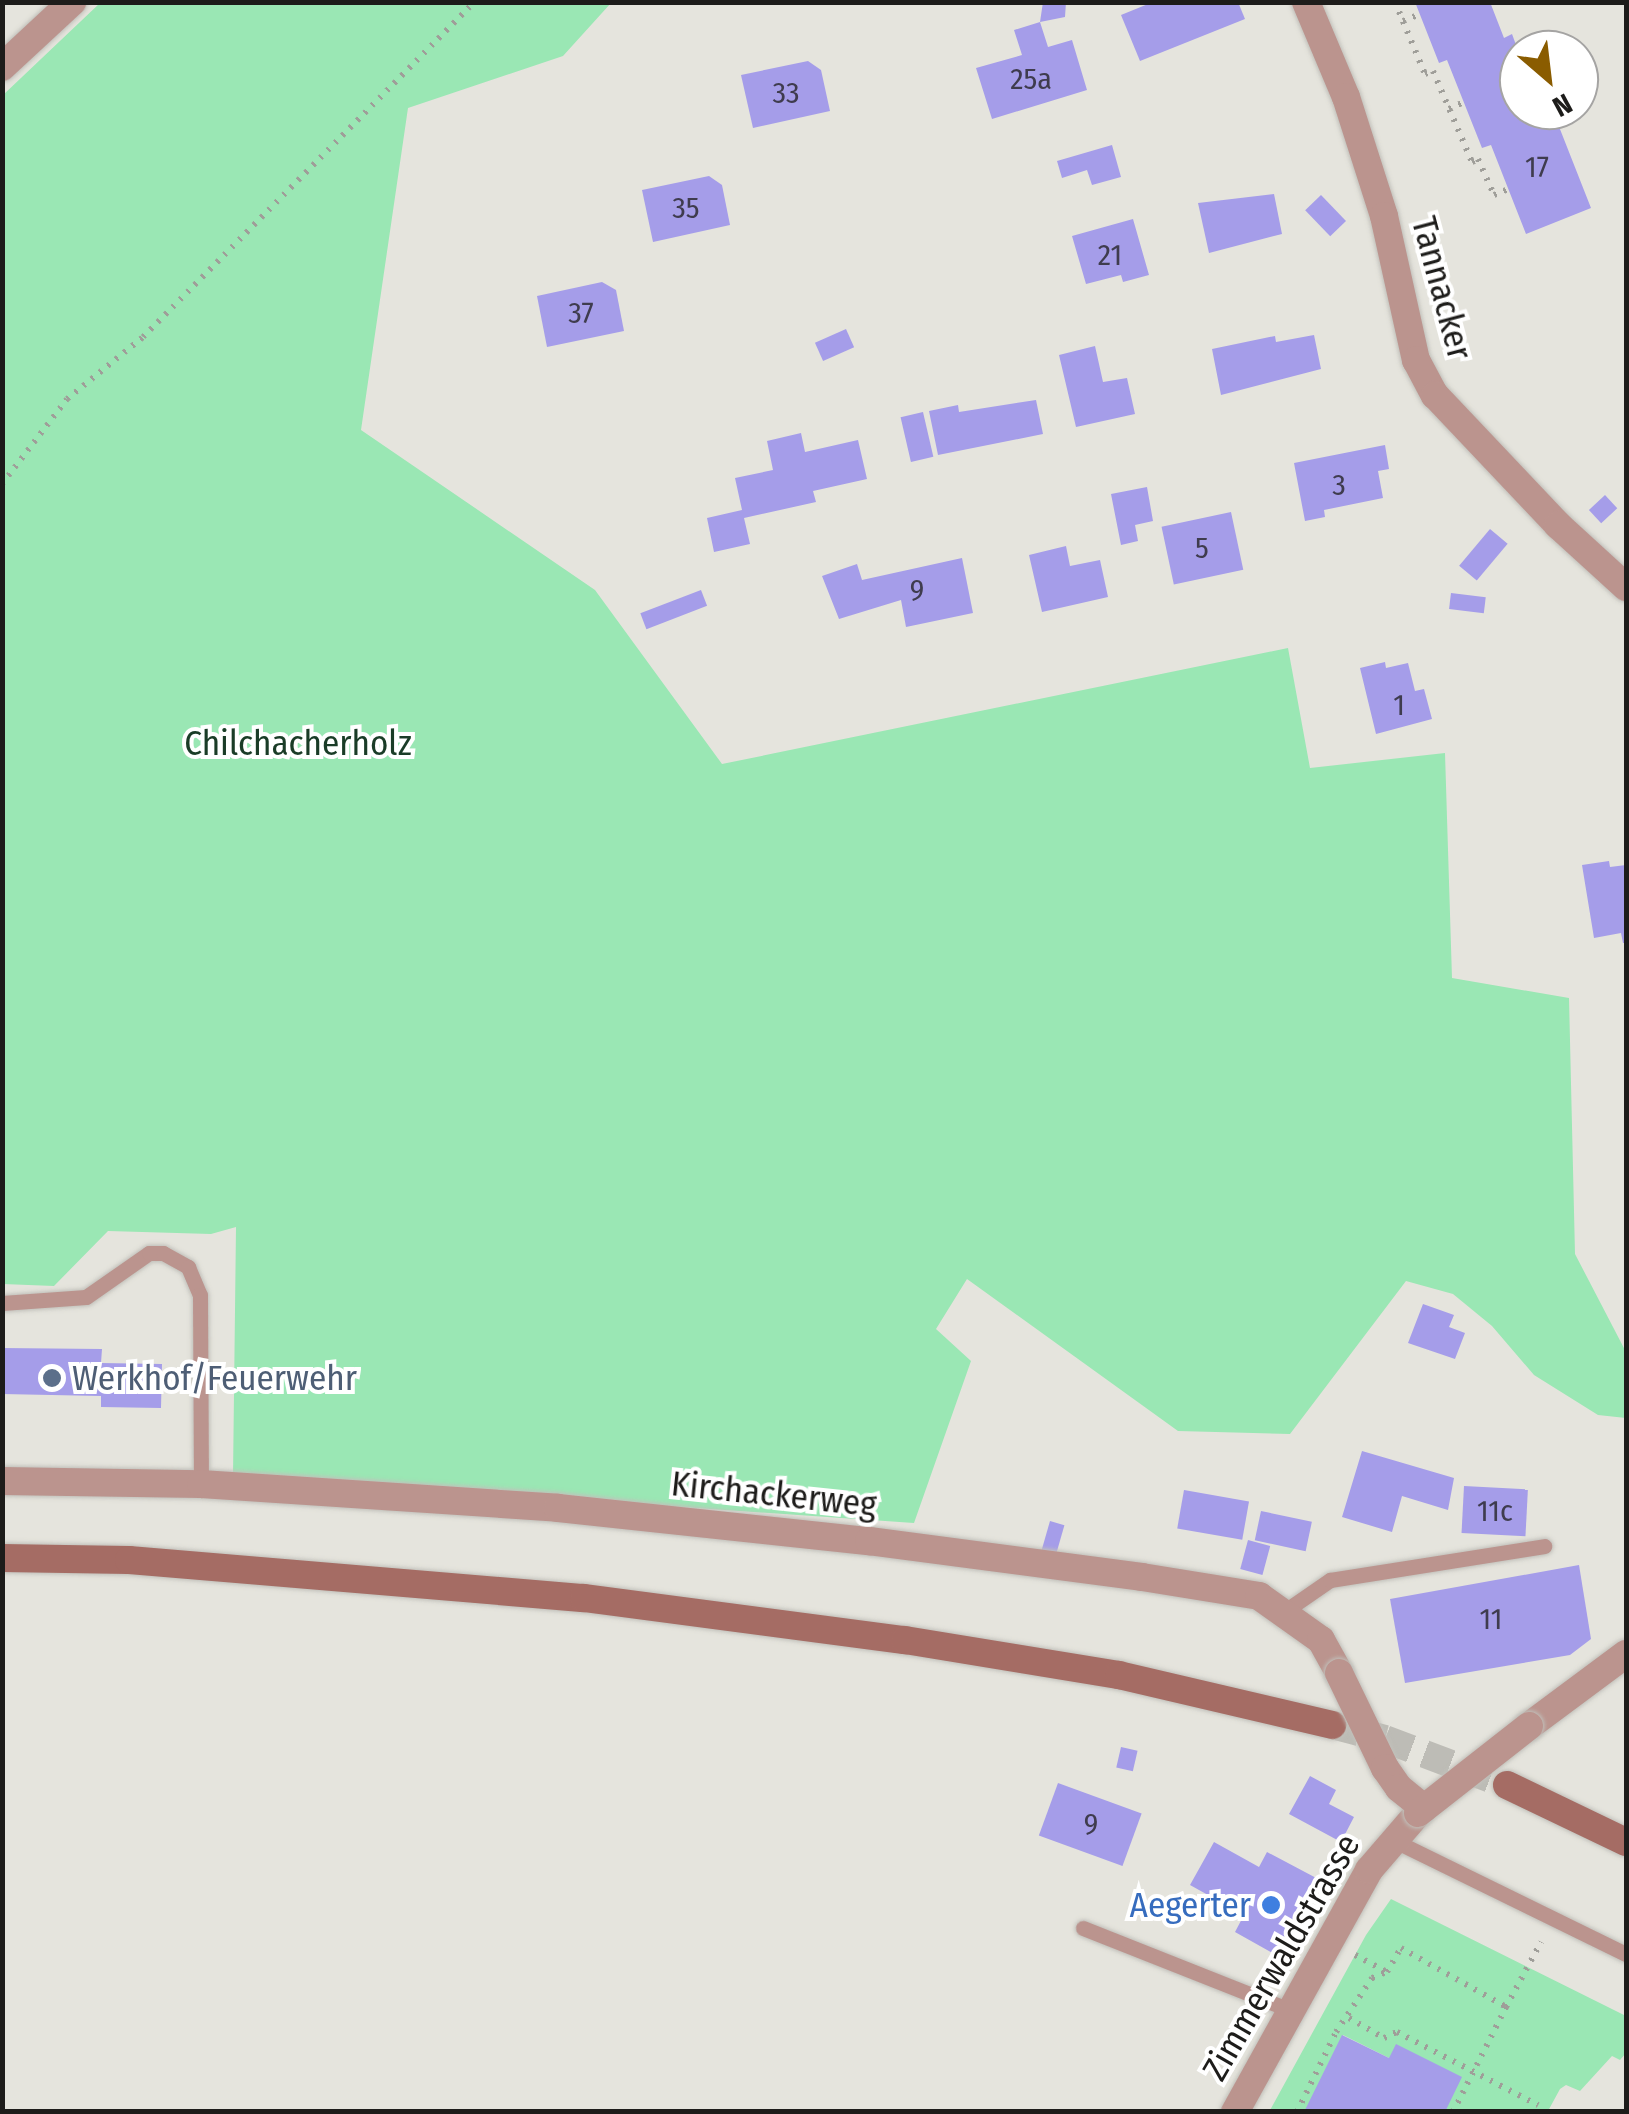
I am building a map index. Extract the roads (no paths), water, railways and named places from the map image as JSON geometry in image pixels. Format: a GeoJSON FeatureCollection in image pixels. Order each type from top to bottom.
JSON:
{"type":"FeatureCollection","features":[{"type":"Feature","properties":{"kind":"main road"},"geometry":{"type":"LineString","coordinates":[[2,1558],[130,1560],[584,1598],[906,1640],[1119,1675],[1332,1725]]}},
{"type":"Feature","properties":{"kind":"main road"},"geometry":{"type":"LineString","coordinates":[[1507,1785],[1626,1842]]}},
{"type":"Feature","properties":{"kind":"street"},"geometry":{"type":"LineString","coordinates":[[2,67],[72,2]]}},
{"type":"Feature","properties":{"kind":"street","name":"Tannacker"},"geometry":{"type":"LineString","coordinates":[[1306,2],[1346,98],[1384,216],[1416,360],[1435,395],[1558,525],[1626,587]]}},
{"type":"Feature","properties":{"kind":"street","name":"Kirchackerweg"},"geometry":{"type":"LineString","coordinates":[[2,1481],[201,1484],[558,1508],[869,1541],[1259,1596],[1321,1640],[1385,1768],[1421,1810]]}},
{"type":"Feature","properties":{"kind":"street","name":"Zimmerwaldstrasse"},"geometry":{"type":"LineString","coordinates":[[1235,2112],[1328,1942],[1370,1870],[1393,1840],[1421,1810],[1626,1654]]}},
{"type":"Feature","properties":{"kind":"lane"},"geometry":{"type":"LineString","coordinates":[[2,1303],[69,1302],[86,1297],[149,1254],[163,1252],[188,1267],[200,1296],[201,1484]]}},
{"type":"Feature","properties":{"kind":"lane"},"geometry":{"type":"LineString","coordinates":[[1285,1611],[1330,1580],[1544,1546]]}},
{"type":"Feature","properties":{"kind":"lane"},"geometry":{"type":"LineString","coordinates":[[1393,1840],[1626,1954]]}},
{"type":"Feature","properties":{"kind":"lane"},"geometry":{"type":"LineString","coordinates":[[1082,1928],[1290,2010]]}},
{"type":"Feature","properties":{"kind":"tunnel"},"geometry":{"type":"LineString","coordinates":[[1332,1725],[1385,1739],[1507,1785]]}},
{"type":"Feature","properties":{"kind":"place","name":"Werkhof/Feuerwehr"},"geometry":{"type":"Point","coordinates":[52,1378]}},
{"type":"Feature","properties":{"kind":"place","name":"Aegerter"},"geometry":{"type":"Point","coordinates":[1271,1905]}},
{"type":"Feature","properties":{"kind":"park label","name":"Chilchacherholz"},"geometry":{"type":"Point","coordinates":[298,743]}}]}
